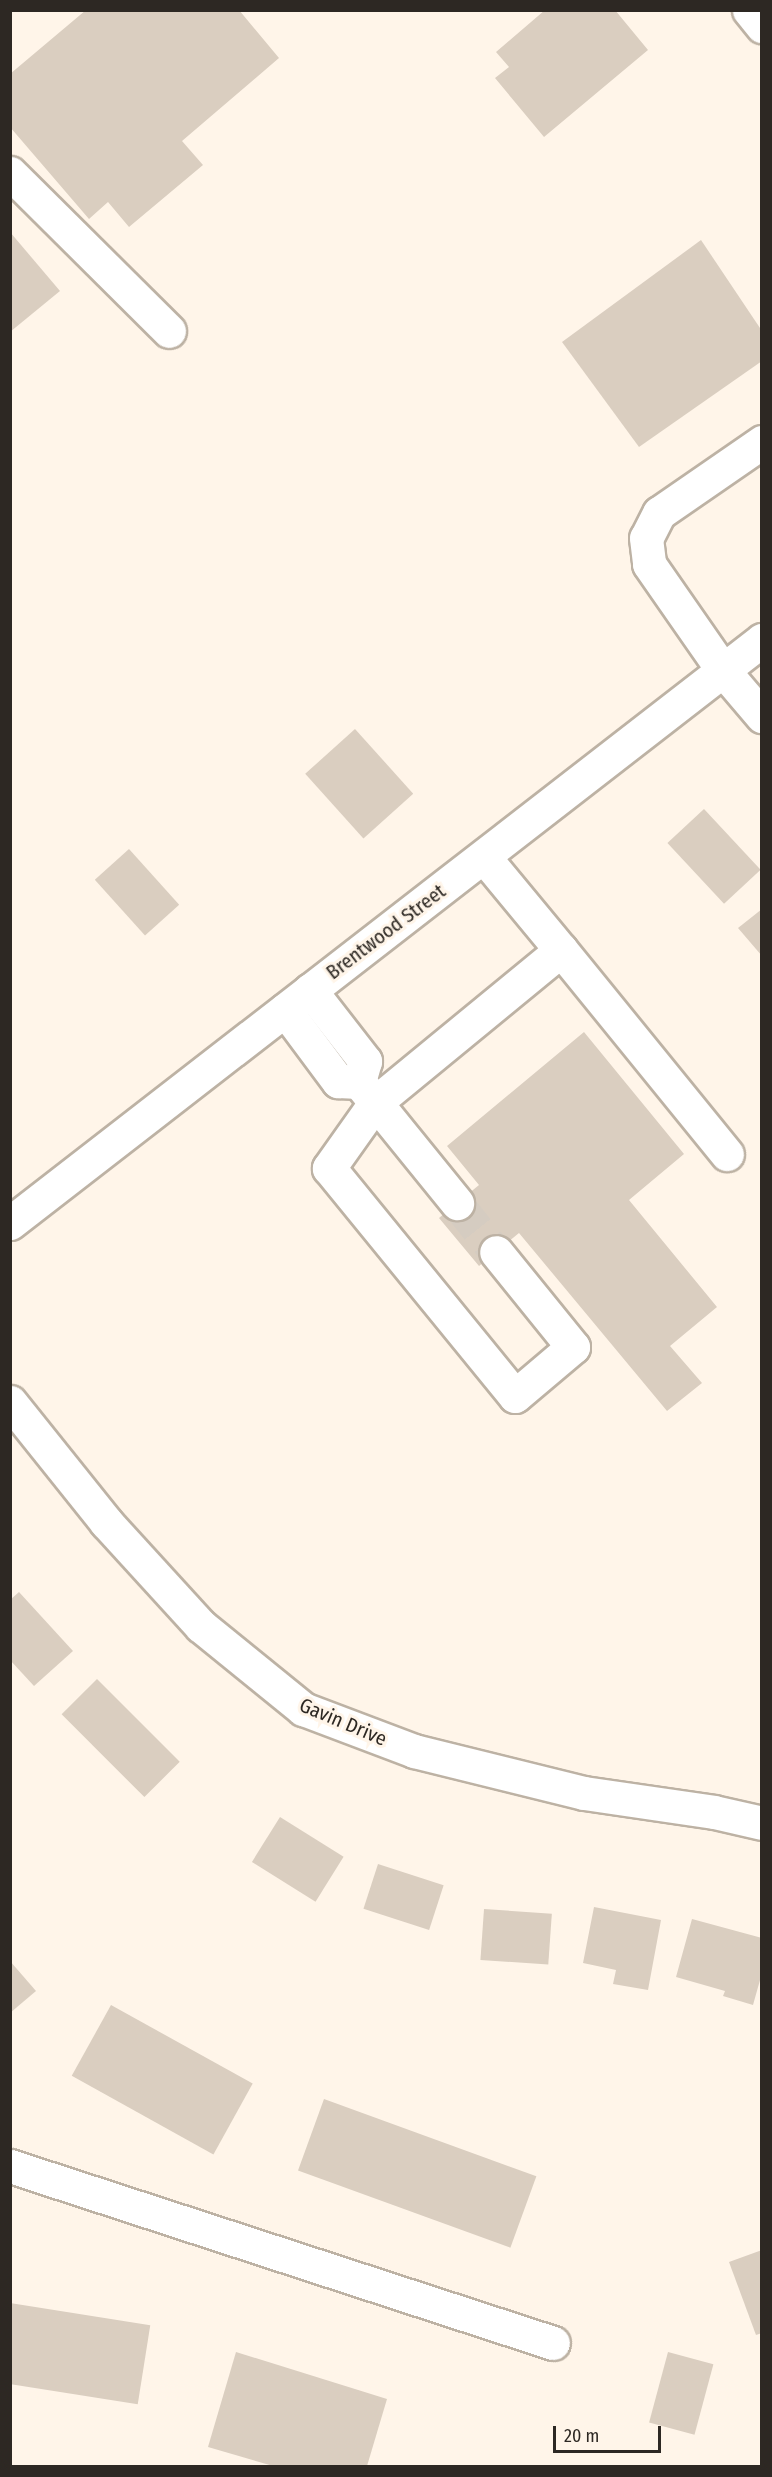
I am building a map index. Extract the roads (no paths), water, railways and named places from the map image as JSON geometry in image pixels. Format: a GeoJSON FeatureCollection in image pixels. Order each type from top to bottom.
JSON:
{"type":"FeatureCollection","features":[{"type":"Feature","properties":{"kind":"street"},"geometry":{"type":"LineString","coordinates":[[749,10],[762,26]]}},
{"type":"Feature","properties":{"kind":"street"},"geometry":{"type":"LineString","coordinates":[[10,173],[169,331]]}},
{"type":"Feature","properties":{"kind":"street"},"geometry":{"type":"LineString","coordinates":[[762,442],[659,513],[646,537],[649,564],[722,669],[762,716]]}},
{"type":"Feature","properties":{"kind":"street","name":"Brentwood Street"},"geometry":{"type":"LineString","coordinates":[[10,1223],[762,640]]}},
{"type":"Feature","properties":{"kind":"street"},"geometry":{"type":"LineString","coordinates":[[484,857],[727,1154]]}},
{"type":"Feature","properties":{"kind":"street"},"geometry":{"type":"LineString","coordinates":[[496,1252],[573,1347],[514,1396],[329,1168],[367,1092],[561,950]]}},
{"type":"Feature","properties":{"kind":"street"},"geometry":{"type":"LineString","coordinates":[[310,990],[365,1061],[367,1092]]}},
{"type":"Feature","properties":{"kind":"street"},"geometry":{"type":"LineString","coordinates":[[285,1010],[338,1081],[367,1092],[458,1203]]}},
{"type":"Feature","properties":{"kind":"street","name":"Gavin Drive"},"geometry":{"type":"LineString","coordinates":[[10,1402],[106,1522],[201,1626],[303,1709],[426,1754],[584,1793],[714,1812],[762,1823]]}},
{"type":"Feature","properties":{"kind":"street"},"geometry":{"type":"LineString","coordinates":[[10,2166],[553,2343]]}},
{"type":"Feature","properties":{"kind":"tunnel"},"geometry":{"type":"LineString","coordinates":[[457,1203],[496,1252]]}}]}
